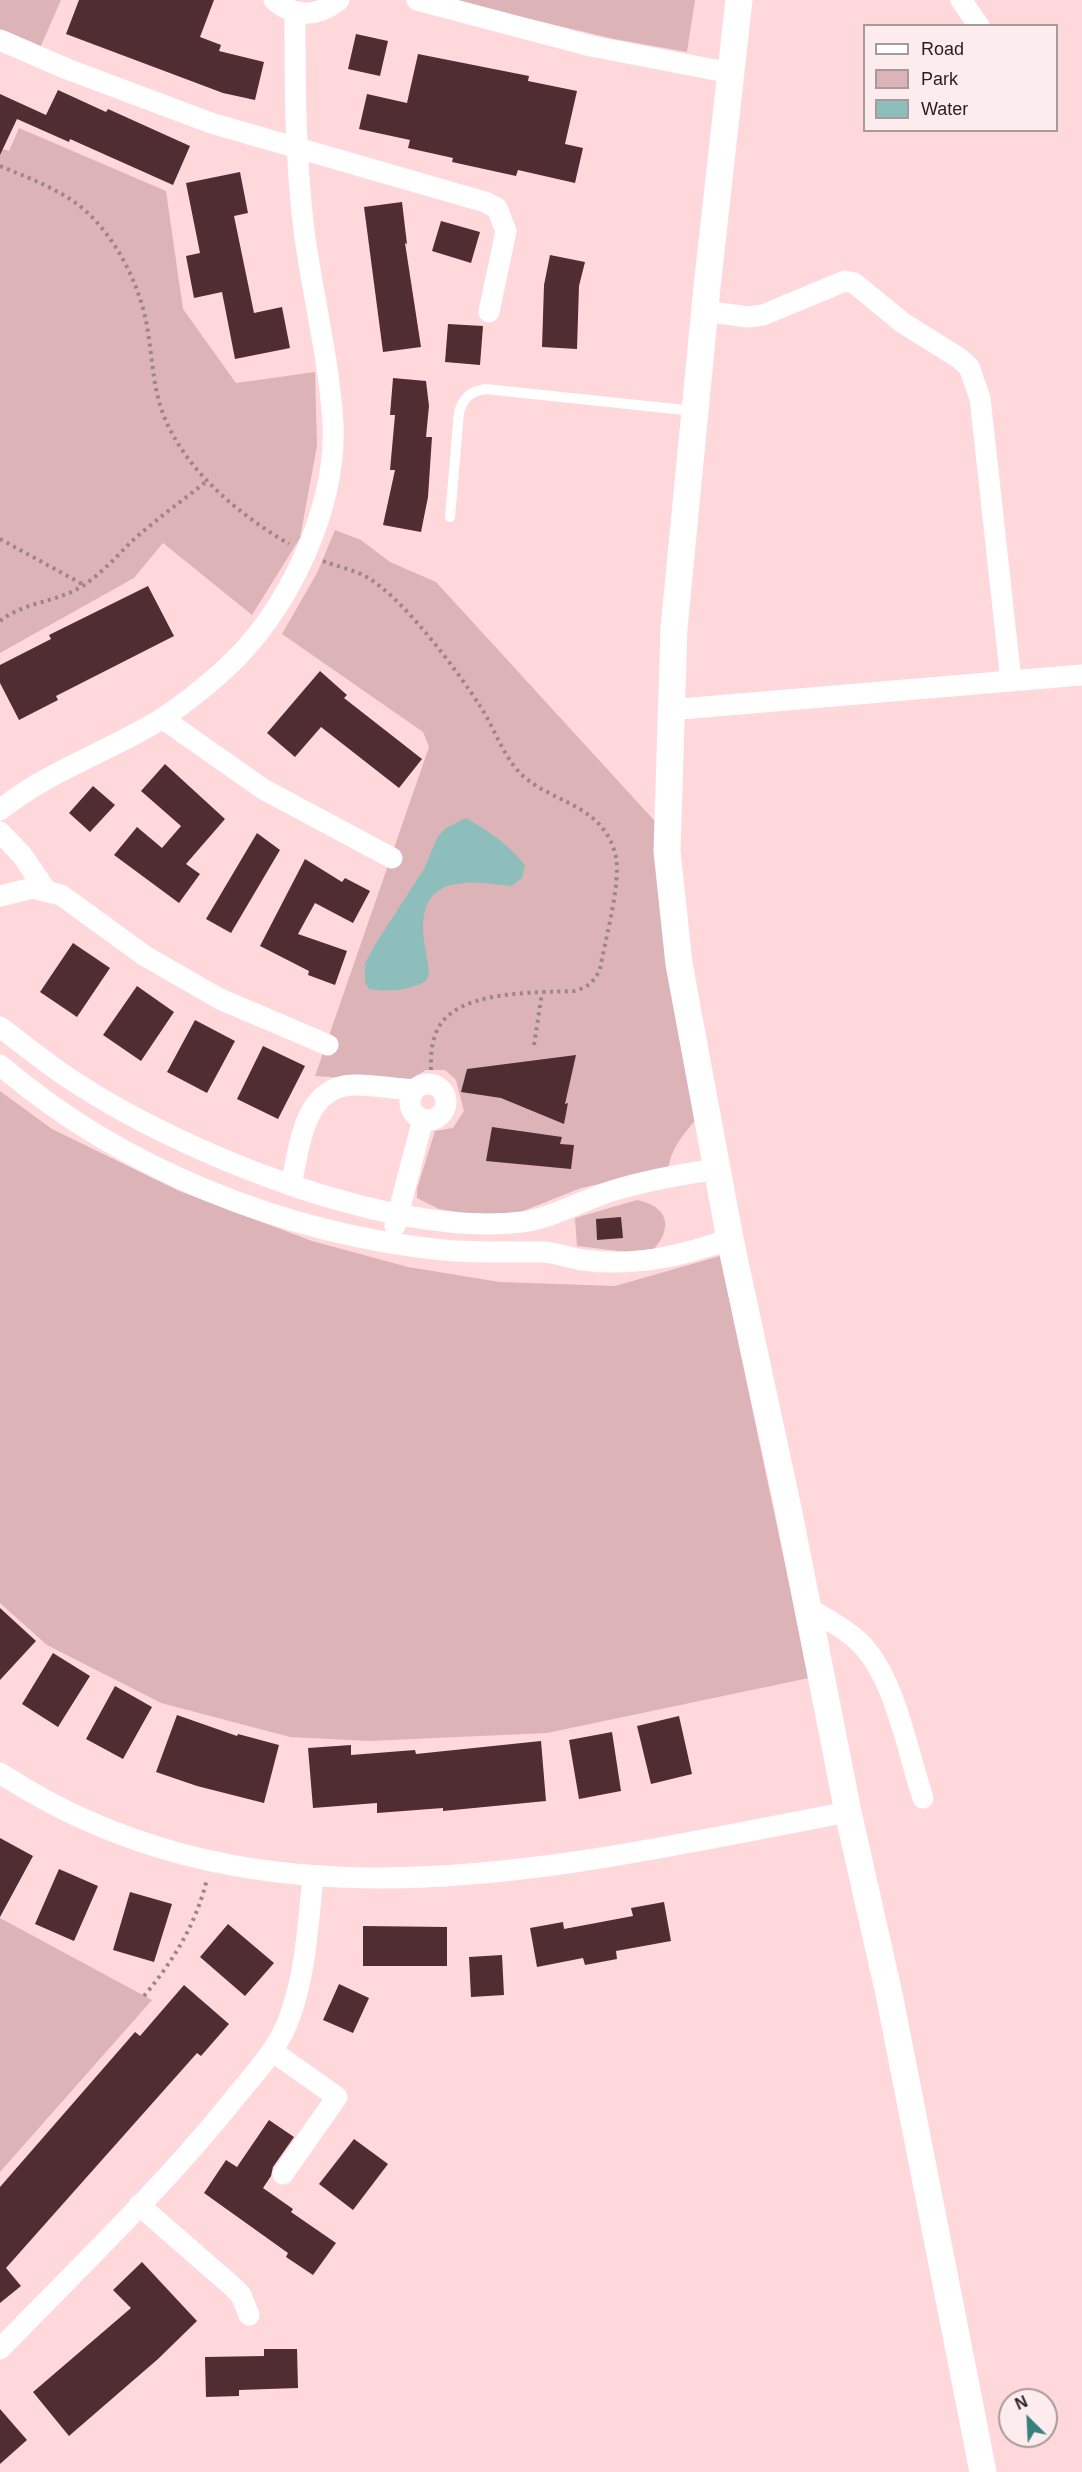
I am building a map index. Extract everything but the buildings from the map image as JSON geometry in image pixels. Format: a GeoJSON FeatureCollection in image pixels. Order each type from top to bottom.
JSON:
{"type":"FeatureCollection","features":[{"type":"Feature","properties":{"kind":"street"},"geometry":{"type":"LineString","coordinates":[[274,0],[295,13],[319,12],[339,0]]}},
{"type":"Feature","properties":{"kind":"street"},"geometry":{"type":"LineString","coordinates":[[417,0],[533,32],[731,73]]}},
{"type":"Feature","properties":{"kind":"street"},"geometry":{"type":"LineString","coordinates":[[739,0],[704,311],[686,410],[669,710],[667,851],[679,964],[719,1169],[730,1239],[808,1608],[848,1812],[889,1994],[983,2472]]}},
{"type":"Feature","properties":{"kind":"street"},"geometry":{"type":"LineString","coordinates":[[961,0],[978,24]]}},
{"type":"Feature","properties":{"kind":"street"},"geometry":{"type":"LineString","coordinates":[[0,810],[33,787],[162,718],[196,695],[238,657],[282,598],[306,554],[331,467],[333,424],[324,347],[305,238],[295,148],[295,13]]}},
{"type":"Feature","properties":{"kind":"street"},"geometry":{"type":"LineString","coordinates":[[0,40],[68,69],[211,123],[485,202],[497,208],[506,231],[489,312]]}},
{"type":"Feature","properties":{"kind":"street"},"geometry":{"type":"LineString","coordinates":[[704,311],[748,317],[763,315],[845,281],[854,283],[903,323],[959,358],[969,367],[980,398],[1011,681]]}},
{"type":"Feature","properties":{"kind":"street"},"geometry":{"type":"LineString","coordinates":[[669,710],[1082,675]]}},
{"type":"Feature","properties":{"kind":"street"},"geometry":{"type":"LineString","coordinates":[[162,718],[263,789],[392,858]]}},
{"type":"Feature","properties":{"kind":"street"},"geometry":{"type":"LineString","coordinates":[[0,832],[22,855],[45,889]]}},
{"type":"Feature","properties":{"kind":"street"},"geometry":{"type":"LineString","coordinates":[[0,896],[23,889],[45,889],[61,895],[145,956],[220,999],[328,1045]]}},
{"type":"Feature","properties":{"kind":"street"},"geometry":{"type":"LineString","coordinates":[[0,1027],[73,1082],[145,1123],[213,1155],[291,1184],[398,1214],[464,1225],[543,1218],[611,1191],[682,1174],[719,1169]]}},
{"type":"Feature","properties":{"kind":"street"},"geometry":{"type":"LineString","coordinates":[[0,1065],[83,1125],[155,1166],[231,1199],[310,1225],[391,1242],[494,1253],[547,1252],[584,1260],[640,1261],[695,1252],[730,1239]]}},
{"type":"Feature","properties":{"kind":"street"},"geometry":{"type":"LineString","coordinates":[[291,1184],[305,1125],[313,1107],[322,1096],[334,1089],[352,1085],[422,1087],[443,1091],[446,1107],[437,1118],[423,1119],[412,1111],[410,1104],[422,1087]]}},
{"type":"Feature","properties":{"kind":"street"},"geometry":{"type":"LineString","coordinates":[[391,1242],[423,1119]]}},
{"type":"Feature","properties":{"kind":"street"},"geometry":{"type":"LineString","coordinates":[[543,1218],[547,1252]]}},
{"type":"Feature","properties":{"kind":"street"},"geometry":{"type":"LineString","coordinates":[[808,1608],[860,1642],[877,1667],[903,1729],[923,1798]]}},
{"type":"Feature","properties":{"kind":"street"},"geometry":{"type":"LineString","coordinates":[[0,1773],[32,1794],[137,1839],[211,1862],[313,1877],[433,1877],[542,1869],[848,1812]]}},
{"type":"Feature","properties":{"kind":"street"},"geometry":{"type":"LineString","coordinates":[[0,2349],[211,2128],[272,2051],[290,2018],[305,1959],[313,1877]]}},
{"type":"Feature","properties":{"kind":"street"},"geometry":{"type":"LineString","coordinates":[[272,2051],[337,2097],[283,2174]]}},
{"type":"Feature","properties":{"kind":"street"},"geometry":{"type":"LineString","coordinates":[[139,2205],[233,2287],[241,2295],[249,2315]]}},
{"type":"Feature","properties":{"kind":"lane"},"geometry":{"type":"LineString","coordinates":[[450,517],[459,412],[463,400],[472,392],[485,389],[686,410]]}},
{"type":"Feature","properties":{"kind":"path"},"geometry":{"type":"LineString","coordinates":[[0,166],[35,180],[72,200],[96,221],[115,247],[133,282],[145,317],[163,413],[207,481],[250,519],[306,554],[368,577],[393,598],[451,665],[475,698],[518,771],[535,786],[576,805],[595,820],[609,840],[616,858],[616,876],[600,969],[596,980],[586,988],[575,991],[488,998],[466,1004],[446,1017],[436,1033],[422,1087]]}},
{"type":"Feature","properties":{"kind":"path"},"geometry":{"type":"LineString","coordinates":[[0,621],[20,608],[47,601],[84,585],[107,567],[132,541],[207,481]]}},
{"type":"Feature","properties":{"kind":"path"},"geometry":{"type":"LineString","coordinates":[[0,539],[84,585]]}},
{"type":"Feature","properties":{"kind":"path"},"geometry":{"type":"LineString","coordinates":[[534,1045],[542,993]]}},
{"type":"Feature","properties":{"kind":"path"},"geometry":{"type":"LineString","coordinates":[[144,1996],[169,1966],[188,1934],[202,1899],[211,1862]]}},
{"type":"Feature","properties":{"kind":"green space"},"geometry":{"type":"Polygon","coordinates":[[[0,0],[61,0],[40,48],[0,30],[0,0]]]}},
{"type":"Feature","properties":{"kind":"green space"},"geometry":{"type":"Polygon","coordinates":[[[450,0],[695,0],[687,52],[614,39],[450,0]]]}},
{"type":"Feature","properties":{"kind":"green space"},"geometry":{"type":"Polygon","coordinates":[[[19,128],[166,191],[183,309],[236,383],[315,372],[317,446],[300,538],[252,615],[163,543],[134,578],[0,653],[0,148],[9,151],[19,128]]]}},
{"type":"Feature","properties":{"kind":"green space"},"geometry":{"type":"Polygon","coordinates":[[[335,530],[361,540],[390,562],[436,582],[663,830],[699,1116],[675,1148],[668,1171],[648,1173],[581,1188],[513,1215],[483,1216],[439,1209],[417,1198],[417,1189],[435,1131],[453,1128],[464,1111],[456,1080],[445,1070],[426,1070],[406,1082],[315,1076],[429,747],[423,732],[282,634],[317,573],[335,530]]]}},
{"type":"Feature","properties":{"kind":"green space"},"geometry":{"type":"Polygon","coordinates":[[[0,1091],[52,1129],[179,1191],[312,1241],[408,1267],[500,1282],[615,1286],[720,1256],[809,1678],[547,1733],[369,1741],[290,1737],[161,1703],[47,1645],[0,1603],[0,1091]]]}},
{"type":"Feature","properties":{"kind":"green space"},"geometry":{"type":"Polygon","coordinates":[[[637,1200],[655,1207],[664,1218],[664,1232],[654,1249],[627,1252],[577,1246],[575,1218],[637,1200]]]}},
{"type":"Feature","properties":{"kind":"green space"},"geometry":{"type":"Polygon","coordinates":[[[0,1918],[152,2000],[0,2172],[0,1918]]]}},
{"type":"Feature","properties":{"kind":"water"},"geometry":{"type":"Polygon","coordinates":[[[466,818],[498,838],[512,850],[525,865],[522,878],[512,886],[468,883],[454,884],[442,889],[432,897],[426,909],[423,933],[429,973],[426,981],[398,990],[369,989],[365,983],[365,963],[376,943],[424,869],[438,836],[446,828],[466,818]]]}}]}
